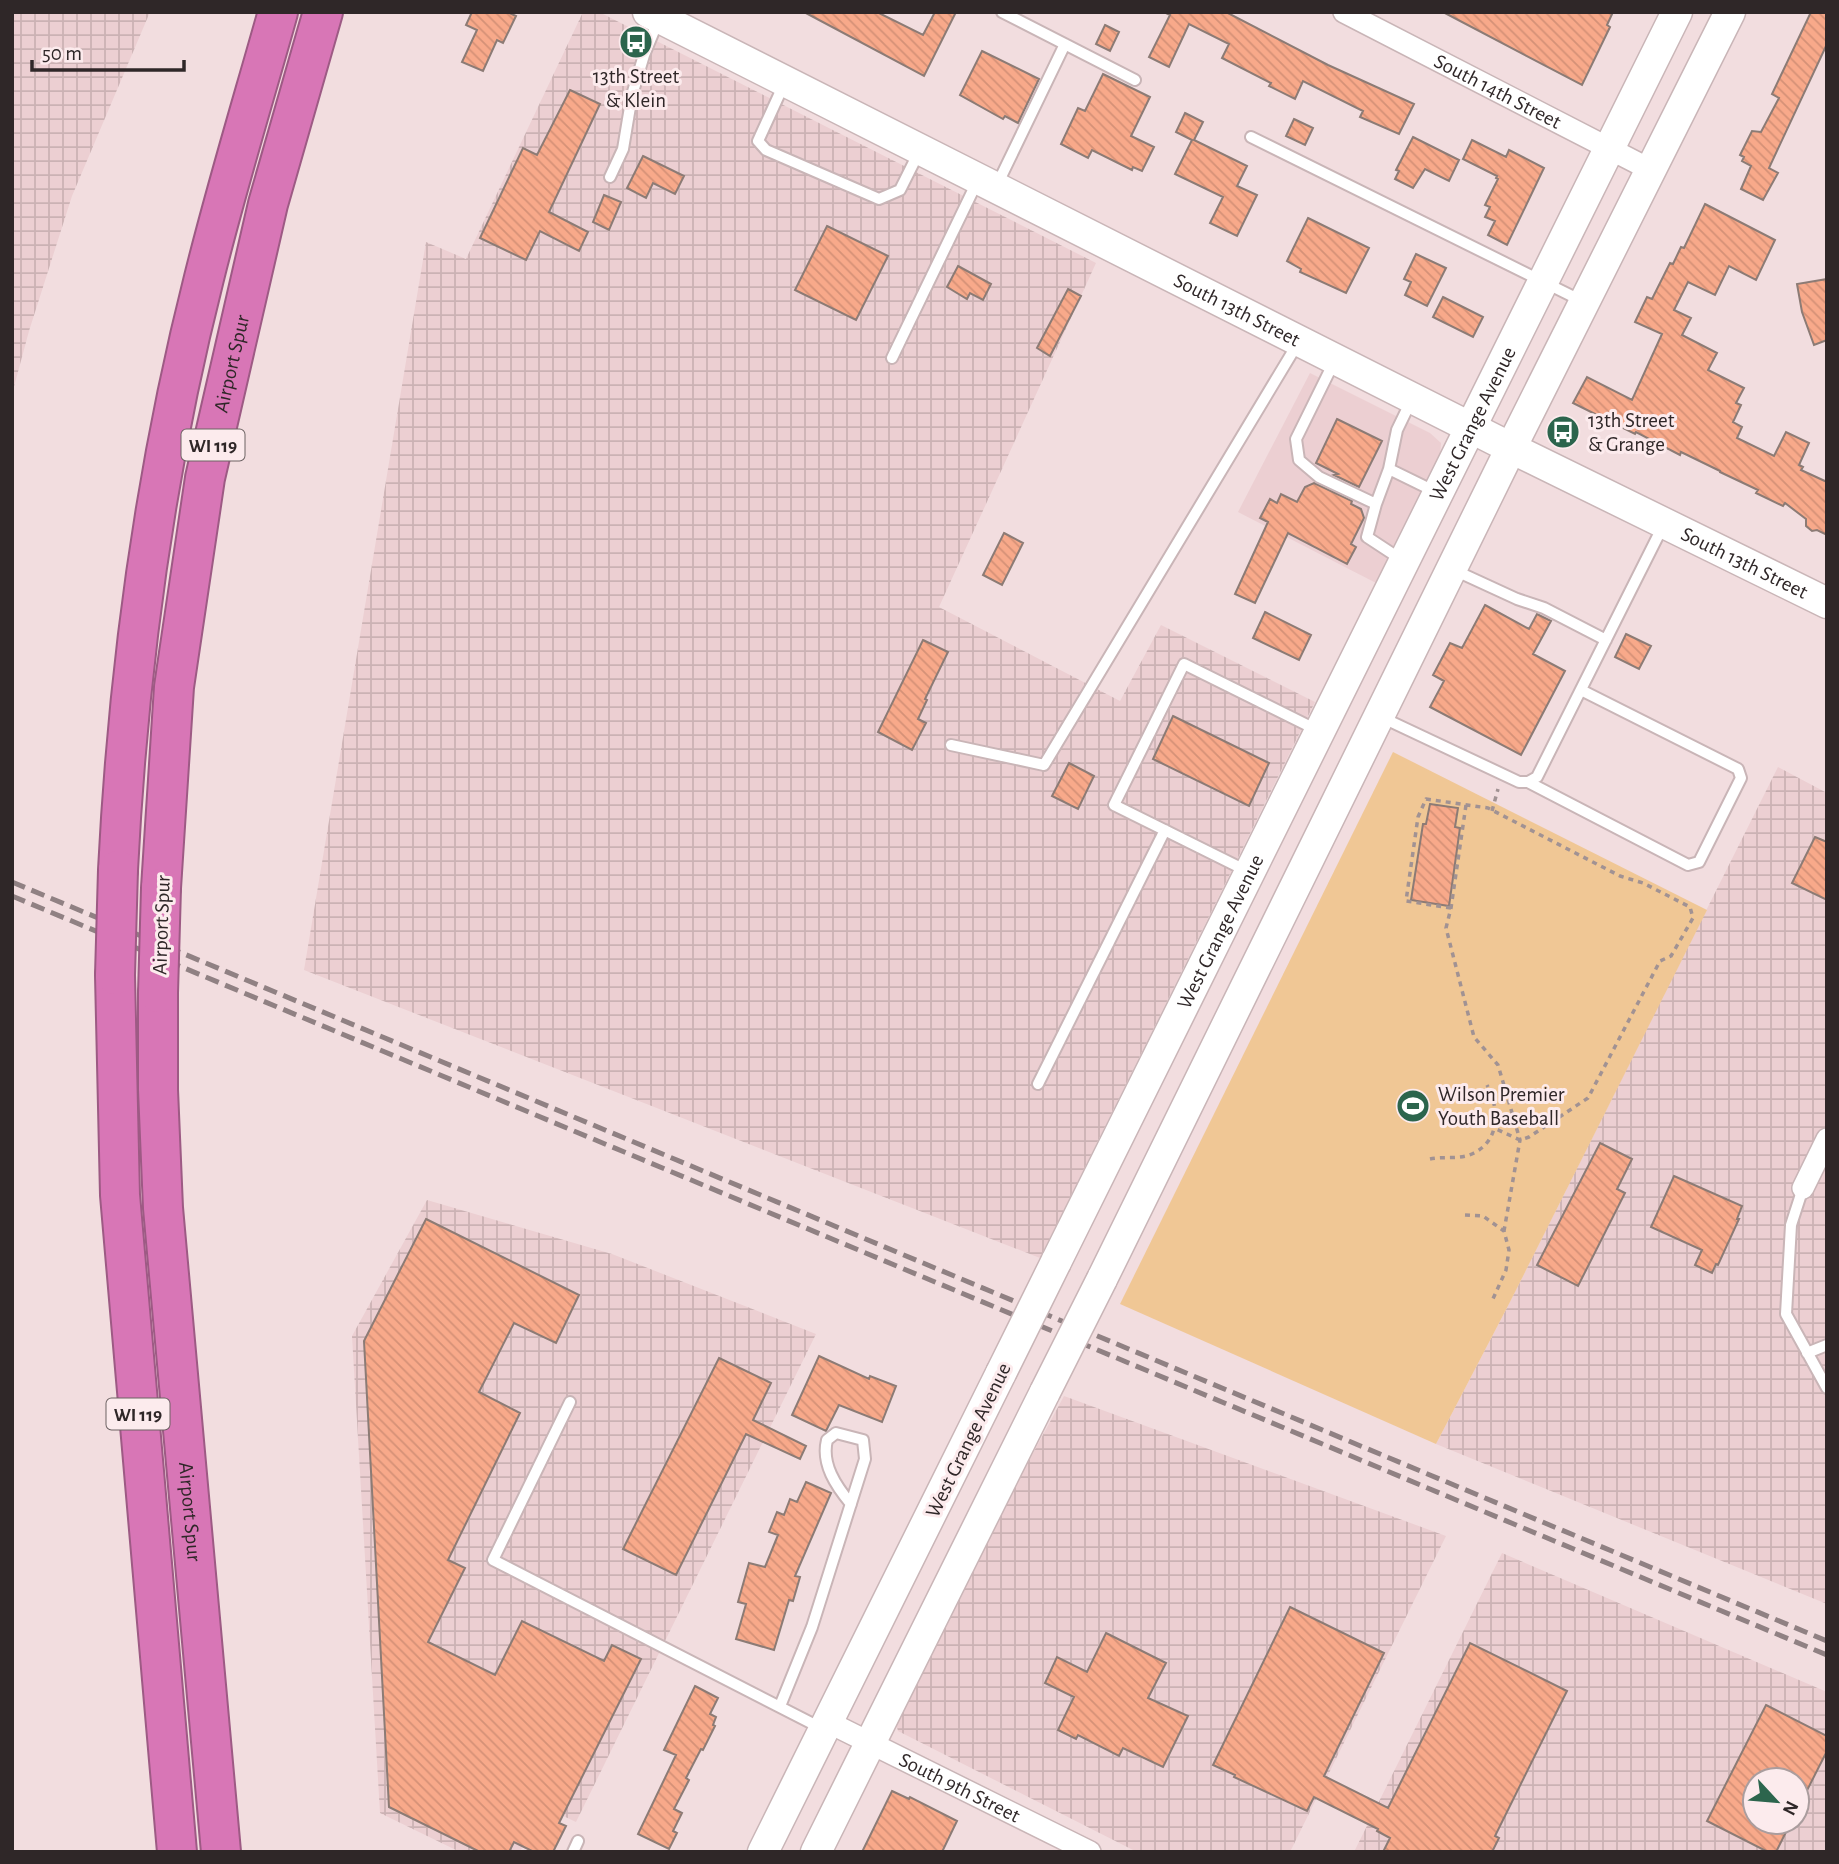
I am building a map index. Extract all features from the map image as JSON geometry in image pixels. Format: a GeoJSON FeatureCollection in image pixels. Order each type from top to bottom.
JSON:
{"type":"FeatureCollection","features":[{"type":"Feature","properties":{"kind":"highway","name":"Airport Spur"},"geometry":{"type":"LineString","coordinates":[[177,1852],[120,1195],[115,975],[123,777],[135,655],[163,471],[204,278],[278,12]]}},
{"type":"Feature","properties":{"kind":"highway","name":"Airport Spur"},"geometry":{"type":"LineString","coordinates":[[221,1852],[163,1208],[158,1090],[162,888],[174,687],[205,478],[268,205],[323,12]]}},
{"type":"Feature","properties":{"kind":"street","name":"West Grange Avenue"},"geometry":{"type":"LineString","coordinates":[[762,1852],[1677,12]]}},
{"type":"Feature","properties":{"kind":"street"},"geometry":{"type":"LineString","coordinates":[[817,1852],[1381,717],[1511,448],[1730,12]]}},
{"type":"Feature","properties":{"kind":"street","name":"South 14th Street"},"geometry":{"type":"LineString","coordinates":[[1355,15],[1651,170]]}},
{"type":"Feature","properties":{"kind":"street","name":"South 13th Street"},"geometry":{"type":"LineString","coordinates":[[664,17],[785,81],[1511,448],[1827,603]]}},
{"type":"Feature","properties":{"kind":"street"},"geometry":{"type":"LineString","coordinates":[[1387,597],[1428,617]]}},
{"type":"Feature","properties":{"kind":"street"},"geometry":{"type":"LineString","coordinates":[[1250,873],[1292,894]]}},
{"type":"Feature","properties":{"kind":"street"},"geometry":{"type":"LineString","coordinates":[[1803,1188],[1821,1163],[1827,1139]]}},
{"type":"Feature","properties":{"kind":"street","name":"South 9th Street"},"geometry":{"type":"LineString","coordinates":[[826,1726],[870,1743],[1090,1852]]}},
{"type":"Feature","properties":{"kind":"lane"},"geometry":{"type":"LineString","coordinates":[[1002,12],[1135,80]]}},
{"type":"Feature","properties":{"kind":"lane"},"geometry":{"type":"LineString","coordinates":[[610,177],[623,149],[632,95],[644,55],[664,17]]}},
{"type":"Feature","properties":{"kind":"lane"},"geometry":{"type":"LineString","coordinates":[[892,358],[1065,44]]}},
{"type":"Feature","properties":{"kind":"lane"},"geometry":{"type":"LineString","coordinates":[[785,81],[758,141],[766,150],[879,199],[900,190],[920,149]]}},
{"type":"Feature","properties":{"kind":"lane"},"geometry":{"type":"LineString","coordinates":[[1251,137],[1585,302]]}},
{"type":"Feature","properties":{"kind":"lane"},"geometry":{"type":"LineString","coordinates":[[951,745],[1044,765],[1299,341]]}},
{"type":"Feature","properties":{"kind":"lane"},"geometry":{"type":"LineString","coordinates":[[1336,359],[1296,439],[1299,460],[1319,477],[1376,504]]}},
{"type":"Feature","properties":{"kind":"lane"},"geometry":{"type":"LineString","coordinates":[[1405,562],[1367,537],[1389,469],[1397,430],[1413,398]]}},
{"type":"Feature","properties":{"kind":"lane"},"geometry":{"type":"LineString","coordinates":[[1389,469],[1439,493]]}},
{"type":"Feature","properties":{"kind":"lane"},"geometry":{"type":"LineString","coordinates":[[1528,782],[1537,777],[1665,524]]}},
{"type":"Feature","properties":{"kind":"lane"},"geometry":{"type":"LineString","coordinates":[[1452,569],[1517,599],[1544,608],[1606,640]]}},
{"type":"Feature","properties":{"kind":"lane"},"geometry":{"type":"LineString","coordinates":[[1250,873],[1114,805],[1184,664],[1320,731]]}},
{"type":"Feature","properties":{"kind":"lane"},"geometry":{"type":"LineString","coordinates":[[1381,717],[1519,782],[1528,782],[1688,865],[1699,862],[1741,778],[1738,769],[1581,690]]}},
{"type":"Feature","properties":{"kind":"lane"},"geometry":{"type":"LineString","coordinates":[[1038,1084],[1165,830]]}},
{"type":"Feature","properties":{"kind":"lane"},"geometry":{"type":"LineString","coordinates":[[1803,1188],[1791,1225],[1786,1314],[1827,1388]]}},
{"type":"Feature","properties":{"kind":"lane"},"geometry":{"type":"LineString","coordinates":[[1807,1353],[1827,1345]]}},
{"type":"Feature","properties":{"kind":"lane"},"geometry":{"type":"LineString","coordinates":[[570,1402],[493,1560],[780,1706],[826,1726]]}},
{"type":"Feature","properties":{"kind":"lane"},"geometry":{"type":"LineString","coordinates":[[780,1706],[812,1627],[851,1504],[865,1459],[863,1440],[835,1433],[827,1440],[826,1458],[832,1476],[851,1504]]}},
{"type":"Feature","properties":{"kind":"path"},"geometry":{"type":"LineString","coordinates":[[1492,811],[1503,774]]}},
{"type":"Feature","properties":{"kind":"path"},"geometry":{"type":"LineString","coordinates":[[1451,908],[1406,901],[1418,817],[1426,799],[1492,811],[1620,876],[1643,883],[1690,907],[1693,918],[1671,956],[1660,961],[1588,1098],[1529,1137],[1520,1140],[1494,1128]]}},
{"type":"Feature","properties":{"kind":"path"},"geometry":{"type":"LineString","coordinates":[[1466,805],[1446,928],[1474,1037],[1498,1065],[1520,1140],[1504,1231],[1509,1250],[1506,1270],[1492,1301]]}},
{"type":"Feature","properties":{"kind":"path"},"geometry":{"type":"LineString","coordinates":[[1430,1160],[1474,1153],[1485,1143],[1494,1128],[1497,1115],[1494,1099],[1487,1085]]}},
{"type":"Feature","properties":{"kind":"path"},"geometry":{"type":"LineString","coordinates":[[1465,1214],[1483,1216],[1504,1231]]}},
{"type":"Feature","properties":{"kind":"shaded area"},"geometry":{"type":"Polygon","coordinates":[[[12,12],[150,12],[72,196],[12,394],[12,12]]]}},
{"type":"Feature","properties":{"kind":"shaded area"},"geometry":{"type":"Polygon","coordinates":[[[583,12],[599,12],[1096,263],[939,607],[1120,701],[1161,625],[1315,702],[1040,1258],[304,970],[426,242],[466,259],[583,12]]]}},
{"type":"Feature","properties":{"kind":"shaded area"},"geometry":{"type":"Polygon","coordinates":[[[1310,373],[1430,433],[1441,443],[1440,456],[1378,584],[1238,512],[1310,373]]]}},
{"type":"Feature","properties":{"kind":"shaded area","name":"Wilson Premier Youth Baseball"},"geometry":{"type":"Polygon","coordinates":[[[1393,752],[1707,910],[1436,1444],[1120,1304],[1393,752]]]}},
{"type":"Feature","properties":{"kind":"shaded area"},"geometry":{"type":"Polygon","coordinates":[[[1778,767],[1827,793],[1827,1604],[1436,1444],[1778,767]]]}},
{"type":"Feature","properties":{"kind":"shaded area"},"geometry":{"type":"Polygon","coordinates":[[[427,1200],[612,1254],[816,1334],[576,1822],[542,1806],[520,1852],[460,1852],[380,1813],[352,1336],[427,1200]]]}},
{"type":"Feature","properties":{"kind":"shaded area"},"geometry":{"type":"Polygon","coordinates":[[[1064,1396],[1446,1536],[1290,1852],[1137,1852],[898,1731],[896,1724],[899,1717],[1064,1396]]]}},
{"type":"Feature","properties":{"kind":"shaded area"},"geometry":{"type":"Polygon","coordinates":[[[1502,1553],[1827,1692],[1827,1852],[1354,1852],[1502,1553]]]}},
{"type":"Feature","properties":{"kind":"building"},"geometry":{"type":"Polygon","coordinates":[[[472,12],[507,12],[516,16],[503,43],[497,40],[483,71],[462,62],[477,30],[466,25],[472,12]]]}},
{"type":"Feature","properties":{"kind":"building"},"geometry":{"type":"Polygon","coordinates":[[[804,12],[877,12],[923,35],[935,12],[956,12],[924,76],[804,12]]]}},
{"type":"Feature","properties":{"kind":"building"},"geometry":{"type":"Polygon","coordinates":[[[1164,12],[1226,12],[1328,65],[1414,104],[1399,134],[1360,117],[1363,111],[1303,81],[1295,99],[1269,86],[1271,83],[1222,58],[1229,44],[1189,24],[1169,67],[1149,57],[1170,15],[1164,12]]]}},
{"type":"Feature","properties":{"kind":"building"},"geometry":{"type":"Polygon","coordinates":[[[1443,12],[1613,12],[1607,25],[1610,27],[1582,85],[1443,12]]]}},
{"type":"Feature","properties":{"kind":"building"},"geometry":{"type":"Polygon","coordinates":[[[1811,12],[1827,12],[1827,44],[1769,168],[1778,173],[1763,200],[1741,189],[1751,166],[1742,161],[1744,157],[1740,155],[1752,131],[1761,132],[1779,98],[1772,94],[1811,12]]]}},
{"type":"Feature","properties":{"kind":"building"},"geometry":{"type":"Polygon","coordinates":[[[1105,25],[1119,32],[1110,51],[1096,44],[1105,25]]]}},
{"type":"Feature","properties":{"kind":"building"},"geometry":{"type":"Polygon","coordinates":[[[982,51],[1039,79],[1018,123],[1005,116],[1003,119],[960,95],[982,51]]]}},
{"type":"Feature","properties":{"kind":"building"},"geometry":{"type":"Polygon","coordinates":[[[1103,74],[1150,97],[1131,136],[1154,147],[1142,171],[1133,167],[1132,170],[1092,150],[1088,158],[1061,144],[1078,108],[1085,111],[1103,74]]]}},
{"type":"Feature","properties":{"kind":"building"},"geometry":{"type":"Polygon","coordinates":[[[570,90],[600,104],[549,212],[588,232],[579,251],[540,231],[526,260],[480,238],[523,148],[537,155],[570,90]]]}},
{"type":"Feature","properties":{"kind":"building"},"geometry":{"type":"Polygon","coordinates":[[[1185,113],[1203,122],[1194,140],[1247,166],[1237,186],[1257,195],[1237,236],[1210,223],[1223,197],[1175,174],[1192,140],[1176,132],[1185,113]]]}},
{"type":"Feature","properties":{"kind":"building"},"geometry":{"type":"Polygon","coordinates":[[[1294,119],[1313,128],[1305,145],[1286,136],[1294,119]]]}},
{"type":"Feature","properties":{"kind":"building"},"geometry":{"type":"Polygon","coordinates":[[[1413,137],[1459,160],[1449,181],[1425,169],[1413,188],[1395,179],[1399,171],[1396,170],[1413,137]]]}},
{"type":"Feature","properties":{"kind":"building"},"geometry":{"type":"Polygon","coordinates":[[[1472,140],[1506,157],[1509,150],[1544,168],[1507,245],[1488,235],[1495,221],[1485,217],[1490,207],[1485,205],[1498,179],[1497,176],[1463,159],[1472,140]]]}},
{"type":"Feature","properties":{"kind":"building"},"geometry":{"type":"Polygon","coordinates":[[[643,156],[684,176],[675,194],[653,183],[646,198],[627,188],[643,156]]]}},
{"type":"Feature","properties":{"kind":"building"},"geometry":{"type":"Polygon","coordinates":[[[604,195],[621,202],[609,230],[593,222],[604,195]]]}},
{"type":"Feature","properties":{"kind":"building"},"geometry":{"type":"Polygon","coordinates":[[[1705,204],[1775,240],[1756,280],[1729,266],[1715,295],[1688,282],[1674,310],[1691,318],[1682,335],[1717,353],[1708,370],[1744,388],[1736,403],[1741,405],[1733,422],[1742,427],[1737,438],[1774,456],[1786,432],[1809,443],[1799,465],[1803,467],[1801,470],[1827,482],[1827,535],[1817,530],[1812,531],[1806,526],[1806,519],[1785,503],[1783,506],[1720,471],[1681,452],[1680,455],[1573,403],[1587,377],[1632,400],[1662,334],[1635,322],[1647,297],[1652,299],[1670,263],[1673,264],[1681,247],[1684,248],[1705,204]]]}},
{"type":"Feature","properties":{"kind":"building"},"geometry":{"type":"Polygon","coordinates":[[[1308,218],[1369,248],[1346,293],[1300,272],[1301,269],[1287,261],[1308,218]]]}},
{"type":"Feature","properties":{"kind":"building"},"geometry":{"type":"Polygon","coordinates":[[[827,226],[888,256],[856,320],[795,290],[827,226]]]}},
{"type":"Feature","properties":{"kind":"building"},"geometry":{"type":"Polygon","coordinates":[[[1416,254],[1446,268],[1427,306],[1405,295],[1411,282],[1404,279],[1416,254]]]}},
{"type":"Feature","properties":{"kind":"building"},"geometry":{"type":"Polygon","coordinates":[[[958,266],[991,284],[983,300],[970,293],[967,299],[947,287],[958,266]]]}},
{"type":"Feature","properties":{"kind":"building"},"geometry":{"type":"Polygon","coordinates":[[[1827,279],[1827,340],[1814,345],[1802,312],[1797,284],[1827,279]]]}},
{"type":"Feature","properties":{"kind":"building"},"geometry":{"type":"Polygon","coordinates":[[[1068,289],[1081,296],[1050,356],[1037,348],[1068,289]]]}},
{"type":"Feature","properties":{"kind":"building"},"geometry":{"type":"Polygon","coordinates":[[[1443,297],[1483,317],[1473,337],[1433,317],[1443,297]]]}},
{"type":"Feature","properties":{"kind":"building"},"geometry":{"type":"Polygon","coordinates":[[[1337,419],[1382,441],[1359,487],[1316,463],[1337,419]]]}},
{"type":"Feature","properties":{"kind":"building"},"geometry":{"type":"Polygon","coordinates":[[[1314,483],[1352,501],[1351,504],[1361,509],[1364,518],[1351,544],[1356,547],[1347,564],[1288,533],[1255,603],[1235,594],[1268,522],[1260,518],[1270,499],[1277,503],[1281,494],[1297,502],[1305,487],[1314,483]]]}},
{"type":"Feature","properties":{"kind":"building"},"geometry":{"type":"Polygon","coordinates":[[[1004,533],[1023,543],[1002,585],[983,575],[1004,533]]]}},
{"type":"Feature","properties":{"kind":"building"},"geometry":{"type":"Polygon","coordinates":[[[1485,605],[1529,629],[1537,614],[1551,621],[1533,654],[1565,671],[1521,755],[1430,707],[1444,681],[1433,675],[1450,643],[1462,648],[1485,605]]]}},
{"type":"Feature","properties":{"kind":"building"},"geometry":{"type":"Polygon","coordinates":[[[1265,612],[1311,635],[1299,660],[1253,638],[1265,612]]]}},
{"type":"Feature","properties":{"kind":"building"},"geometry":{"type":"Polygon","coordinates":[[[1626,634],[1651,646],[1639,669],[1615,657],[1626,634]]]}},
{"type":"Feature","properties":{"kind":"building"},"geometry":{"type":"Polygon","coordinates":[[[923,640],[948,652],[925,699],[927,700],[918,719],[926,723],[912,750],[878,732],[923,640]]]}},
{"type":"Feature","properties":{"kind":"building"},"geometry":{"type":"Polygon","coordinates":[[[1173,716],[1269,763],[1249,806],[1153,759],[1173,716]]]}},
{"type":"Feature","properties":{"kind":"building"},"geometry":{"type":"Polygon","coordinates":[[[1069,763],[1094,776],[1078,809],[1052,796],[1069,763]]]}},
{"type":"Feature","properties":{"kind":"building"},"geometry":{"type":"Polygon","coordinates":[[[1430,804],[1458,808],[1455,827],[1460,828],[1449,906],[1411,900],[1423,824],[1426,824],[1430,804]]]}},
{"type":"Feature","properties":{"kind":"building"},"geometry":{"type":"Polygon","coordinates":[[[1815,837],[1827,842],[1827,900],[1792,883],[1815,837]]]}},
{"type":"Feature","properties":{"kind":"building"},"geometry":{"type":"Polygon","coordinates":[[[1600,1143],[1632,1159],[1617,1189],[1625,1193],[1578,1286],[1537,1265],[1600,1143]]]}},
{"type":"Feature","properties":{"kind":"building"},"geometry":{"type":"Polygon","coordinates":[[[1674,1176],[1742,1206],[1739,1219],[1712,1273],[1695,1265],[1702,1250],[1651,1227],[1674,1176]]]}},
{"type":"Feature","properties":{"kind":"building"},"geometry":{"type":"Polygon","coordinates":[[[426,1219],[579,1295],[556,1343],[514,1323],[479,1392],[520,1413],[448,1560],[465,1568],[428,1642],[495,1675],[522,1621],[604,1661],[612,1645],[641,1659],[559,1823],[566,1826],[553,1852],[534,1852],[514,1842],[509,1852],[480,1852],[389,1807],[364,1341],[426,1219]]]}},
{"type":"Feature","properties":{"kind":"building"},"geometry":{"type":"Polygon","coordinates":[[[819,1356],[869,1379],[870,1376],[896,1386],[882,1422],[839,1405],[826,1431],[792,1415],[819,1356]]]}},
{"type":"Feature","properties":{"kind":"building"},"geometry":{"type":"Polygon","coordinates":[[[719,1358],[771,1383],[753,1420],[806,1446],[800,1459],[746,1434],[676,1575],[623,1549],[719,1358]]]}},
{"type":"Feature","properties":{"kind":"building"},"geometry":{"type":"Polygon","coordinates":[[[806,1482],[831,1493],[795,1576],[800,1577],[793,1601],[789,1600],[774,1650],[736,1639],[746,1604],[738,1602],[749,1563],[765,1567],[778,1535],[769,1532],[777,1512],[784,1515],[790,1499],[797,1502],[806,1482]]]}},
{"type":"Feature","properties":{"kind":"building"},"geometry":{"type":"Polygon","coordinates":[[[1290,1607],[1384,1653],[1324,1776],[1388,1808],[1470,1643],[1567,1691],[1495,1836],[1499,1838],[1492,1852],[1383,1852],[1390,1838],[1377,1831],[1378,1829],[1314,1797],[1307,1811],[1213,1765],[1290,1607]]]}},
{"type":"Feature","properties":{"kind":"building"},"geometry":{"type":"Polygon","coordinates":[[[1106,1633],[1166,1663],[1148,1698],[1188,1716],[1163,1767],[1123,1748],[1119,1756],[1078,1735],[1076,1739],[1058,1730],[1074,1697],[1045,1683],[1057,1657],[1087,1672],[1106,1633]]]}},
{"type":"Feature","properties":{"kind":"building"},"geometry":{"type":"Polygon","coordinates":[[[695,1686],[718,1698],[710,1714],[716,1717],[715,1726],[686,1778],[689,1780],[674,1809],[682,1813],[673,1831],[677,1833],[669,1849],[638,1834],[676,1755],[664,1750],[695,1686]]]}},
{"type":"Feature","properties":{"kind":"building"},"geometry":{"type":"Polygon","coordinates":[[[1766,1705],[1827,1736],[1827,1751],[1811,1782],[1811,1766],[1741,1766],[1741,1836],[1784,1836],[1776,1852],[1768,1852],[1707,1821],[1766,1705]]]}},
{"type":"Feature","properties":{"kind":"building"},"geometry":{"type":"Polygon","coordinates":[[[892,1791],[957,1821],[942,1852],[862,1852],[892,1791]]]}},
{"type":"Feature","properties":{"kind":"railway"},"geometry":{"type":"LineString","coordinates":[[12,882],[1827,1641]]}},
{"type":"Feature","properties":{"kind":"railway"},"geometry":{"type":"LineString","coordinates":[[12,896],[1827,1655]]}},
{"type":"Feature","properties":{"kind":"place","name":"13th Street & Klein"},"geometry":{"type":"Point","coordinates":[636,42]}},
{"type":"Feature","properties":{"kind":"place","name":"13th Street & Grange"},"geometry":{"type":"Point","coordinates":[1563,432]}},
{"type":"Feature","properties":{"kind":"place","name":"Wilson Premier Youth Baseball"},"geometry":{"type":"Point","coordinates":[1413,1106]}}]}
